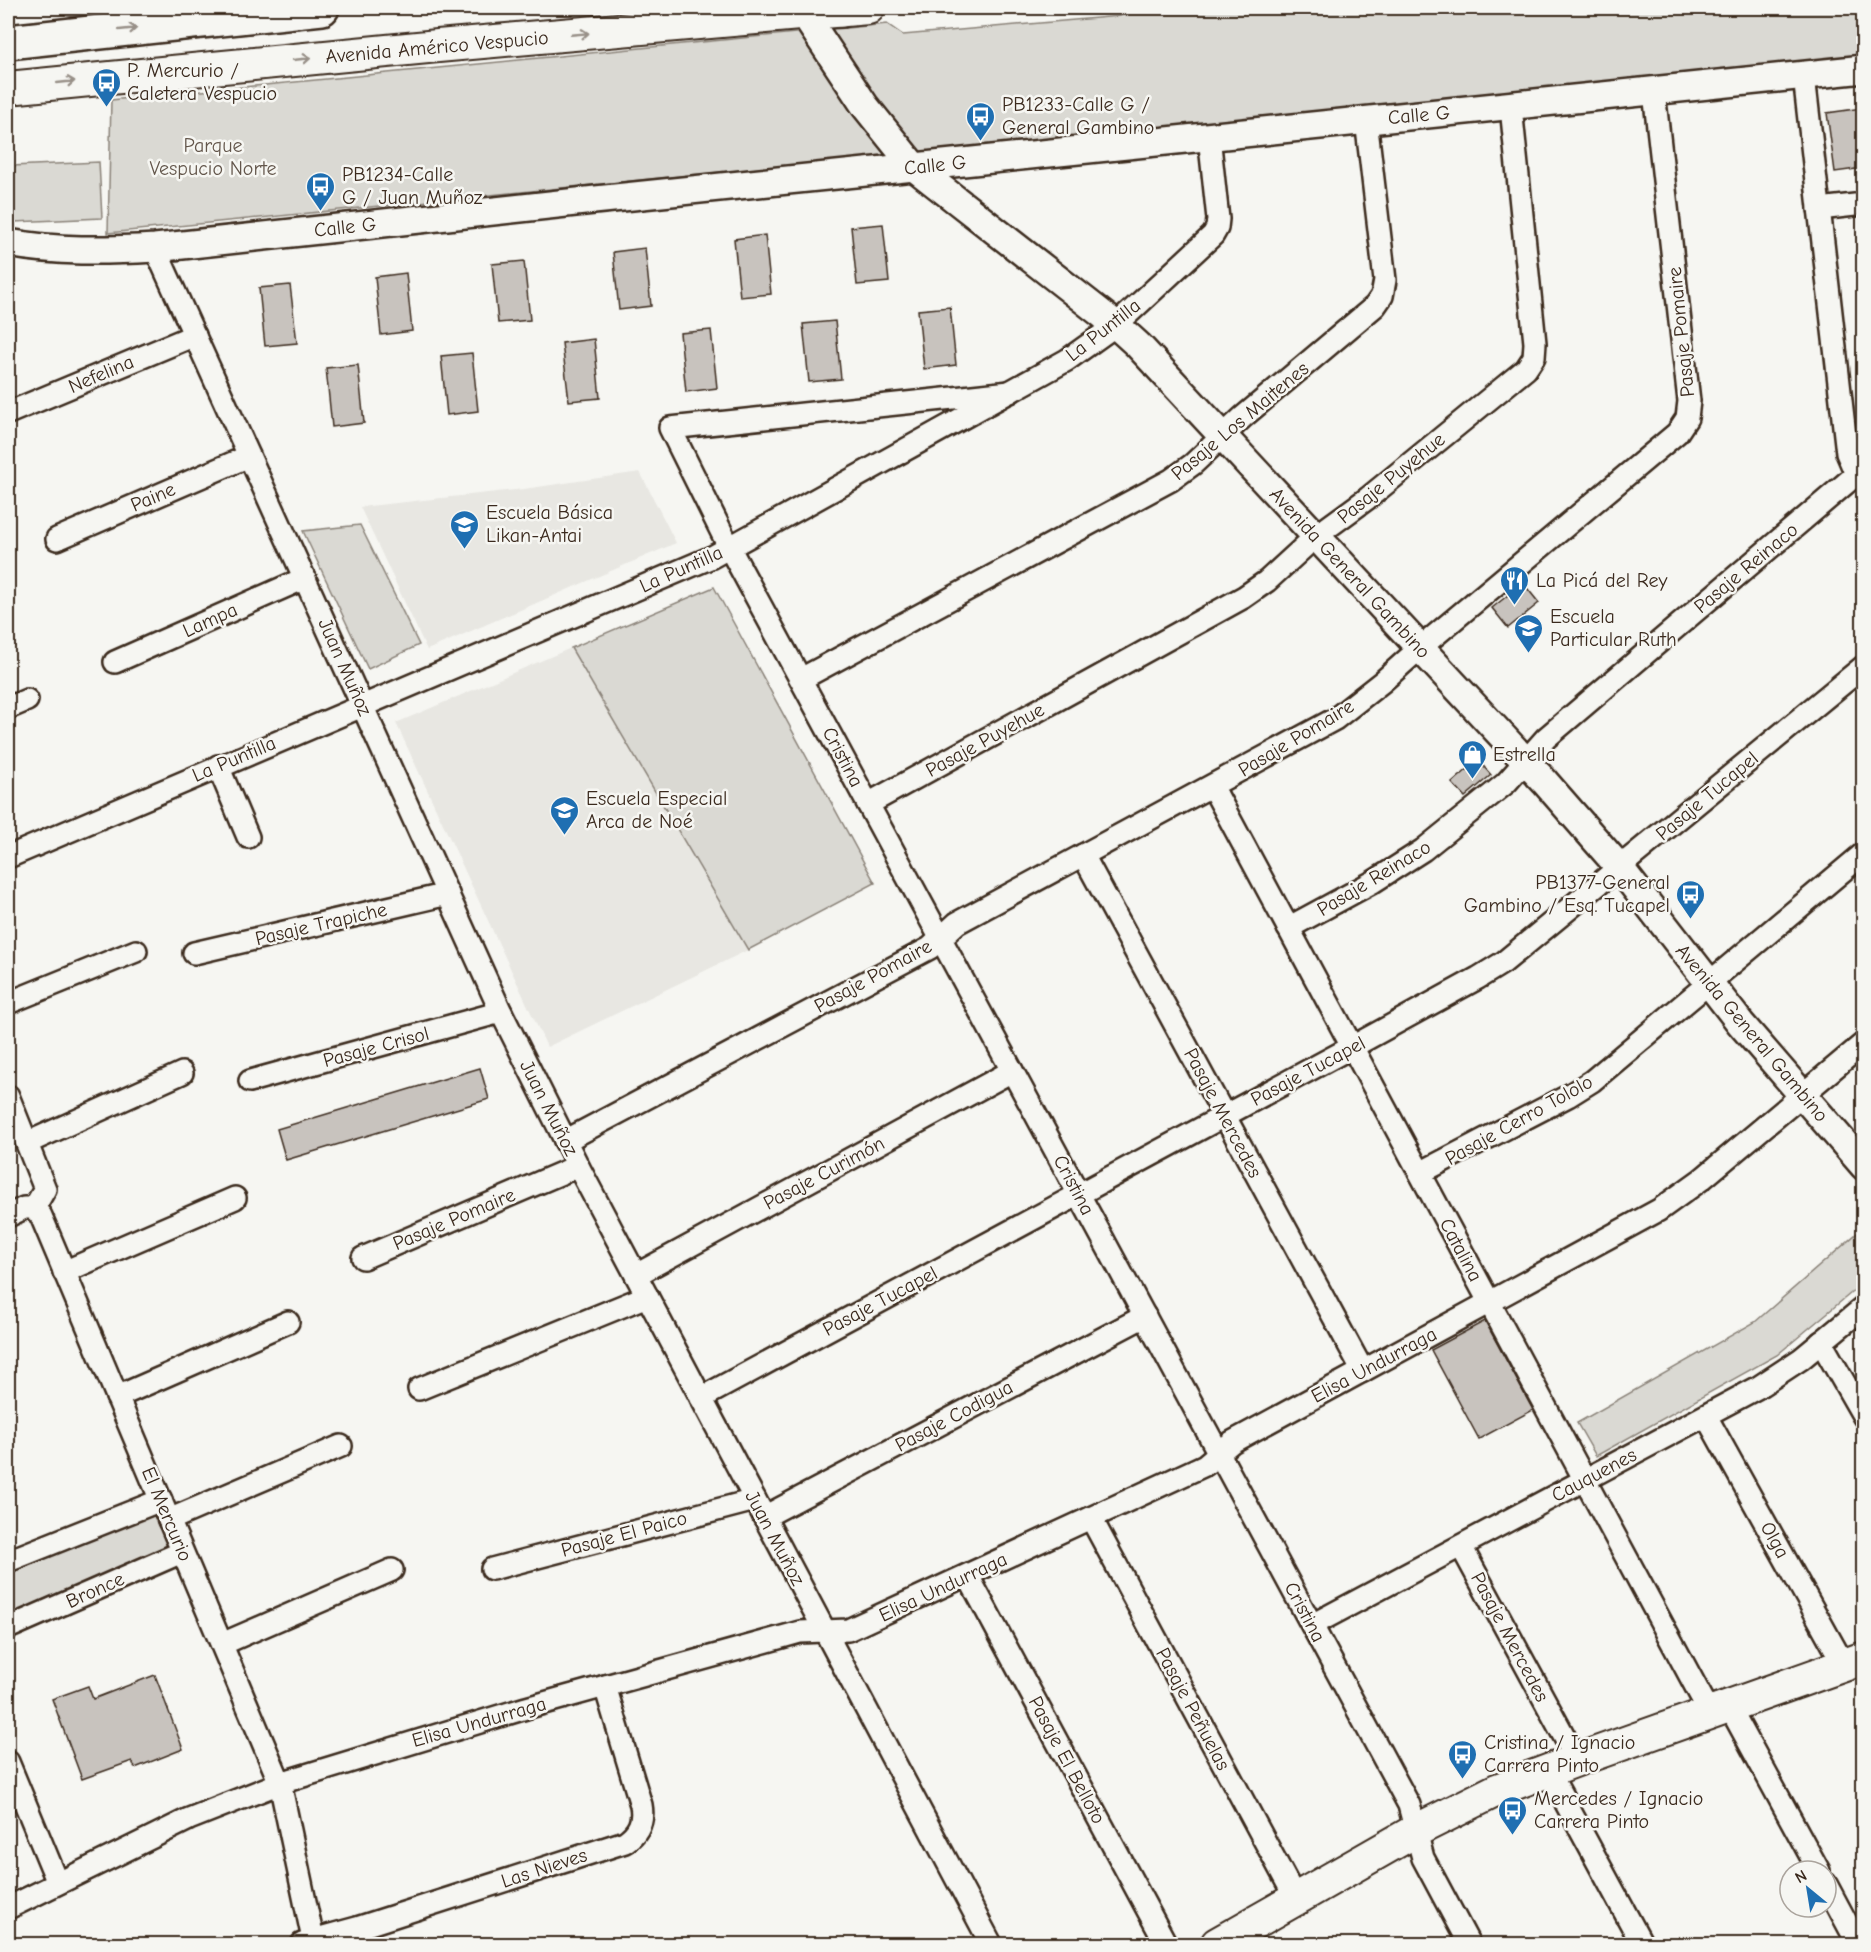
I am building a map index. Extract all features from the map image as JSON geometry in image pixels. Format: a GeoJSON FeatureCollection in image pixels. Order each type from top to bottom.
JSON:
{"type":"FeatureCollection","features":[{"type":"Feature","properties":{"kind":"highway"},"geometry":{"type":"LineString","coordinates":[[8,42],[322,8]]}},
{"type":"Feature","properties":{"kind":"highway"},"geometry":{"type":"LineString","coordinates":[[754,8],[854,9]]}},
{"type":"Feature","properties":{"kind":"main road","name":"Avenida Américo Vespucio"},"geometry":{"type":"LineString","coordinates":[[8,88],[438,46],[854,9]]}},
{"type":"Feature","properties":{"kind":"main road"},"geometry":{"type":"LineString","coordinates":[[1216,1944],[1416,1831],[1497,1790],[1854,1662]]}},
{"type":"Feature","properties":{"kind":"street","name":"Avenida General Gambino"},"geometry":{"type":"LineString","coordinates":[[804,14],[865,106],[914,167],[1116,325],[1151,358],[1526,760],[1620,868],[1709,984],[1863,1166]]}},
{"type":"Feature","properties":{"kind":"street","name":"Calle G"},"geometry":{"type":"LineString","coordinates":[[8,243],[54,250],[155,248],[1863,69]]}},
{"type":"Feature","properties":{"kind":"street","name":"Pasaje Reinaco"},"geometry":{"type":"LineString","coordinates":[[1288,928],[1416,856],[1506,783],[1546,738],[1862,475],[1853,467],[1847,453],[1804,76]]}},
{"type":"Feature","properties":{"kind":"street","name":"Pasaje Pomaire"},"geometry":{"type":"LineString","coordinates":[[565,1141],[930,948],[957,923],[1335,719],[1374,689],[1677,432],[1687,418],[1689,401],[1654,92]]}},
{"type":"Feature","properties":{"kind":"street","name":"Pasaje Puyehue"},"geometry":{"type":"LineString","coordinates":[[868,804],[1224,610],[1267,581],[1316,536],[1368,498],[1526,369],[1534,357],[1535,343],[1511,107]]}},
{"type":"Feature","properties":{"kind":"street","name":"Pasaje Los Maitenes"},"geometry":{"type":"LineString","coordinates":[[801,679],[1146,495],[1184,471],[1375,306],[1383,296],[1386,280],[1366,120]]}},
{"type":"Feature","properties":{"kind":"street","name":"La Puntilla"},"geometry":{"type":"LineString","coordinates":[[8,857],[712,557],[1067,360],[1116,325],[1213,235],[1218,219],[1209,136]]}},
{"type":"Feature","properties":{"kind":"street"},"geometry":{"type":"LineString","coordinates":[[1819,209],[1863,204]]}},
{"type":"Feature","properties":{"kind":"street","name":"Juan Muñoz"},"geometry":{"type":"LineString","coordinates":[[155,248],[501,1012],[578,1166],[991,1944]]}},
{"type":"Feature","properties":{"kind":"street","name":"Nefelina"},"geometry":{"type":"LineString","coordinates":[[8,413],[195,335]]}},
{"type":"Feature","properties":{"kind":"street","name":"Cristina"},"geometry":{"type":"LineString","coordinates":[[1010,392],[669,428],[729,547],[1409,1805],[1423,1858],[1469,1944]]}},
{"type":"Feature","properties":{"kind":"street","name":"Paine"},"geometry":{"type":"LineString","coordinates":[[57,539],[249,456]]}},
{"type":"Feature","properties":{"kind":"street","name":"Lampa"},"geometry":{"type":"LineString","coordinates":[[115,662],[305,578]]}},
{"type":"Feature","properties":{"kind":"street","name":"Pasaje Tucapel"},"geometry":{"type":"LineString","coordinates":[[701,1398],[1225,1116],[1504,962],[1863,666]]}},
{"type":"Feature","properties":{"kind":"street"},"geometry":{"type":"LineString","coordinates":[[218,766],[248,837]]}},
{"type":"Feature","properties":{"kind":"street","name":"Catalina"},"geometry":{"type":"LineString","coordinates":[[1212,786],[1585,1480],[1812,1859]]}},
{"type":"Feature","properties":{"kind":"street","name":"Pasaje Cerro Tololo"},"geometry":{"type":"LineString","coordinates":[[1420,1173],[1582,1088],[1863,854]]}},
{"type":"Feature","properties":{"kind":"street","name":"Pasaje Mercedes"},"geometry":{"type":"LineString","coordinates":[[1083,855],[1363,1371]]}},
{"type":"Feature","properties":{"kind":"street","name":"Pasaje Trapiche"},"geometry":{"type":"LineString","coordinates":[[194,953],[448,894]]}},
{"type":"Feature","properties":{"kind":"street"},"geometry":{"type":"LineString","coordinates":[[8,1003],[136,951]]}},
{"type":"Feature","properties":{"kind":"street","name":"Pasaje Crisol"},"geometry":{"type":"LineString","coordinates":[[250,1081],[501,1012]]}},
{"type":"Feature","properties":{"kind":"street","name":"Elisa Undurraga"},"geometry":{"type":"LineString","coordinates":[[8,1908],[189,1819],[280,1783],[446,1731],[800,1632],[848,1630],[968,1576],[1205,1465],[1232,1442],[1673,1201],[1863,1043]]}},
{"type":"Feature","properties":{"kind":"street","name":"Pasaje Curimón"},"geometry":{"type":"LineString","coordinates":[[636,1275],[1012,1071]]}},
{"type":"Feature","properties":{"kind":"street"},"geometry":{"type":"LineString","coordinates":[[27,1143],[182,1073]]}},
{"type":"Feature","properties":{"kind":"street"},"geometry":{"type":"LineString","coordinates":[[8,1096],[45,1189],[34,1208],[24,1208],[8,1216]]}},
{"type":"Feature","properties":{"kind":"street","name":"Pasaje Pomaire"},"geometry":{"type":"LineString","coordinates":[[363,1258],[578,1166]]}},
{"type":"Feature","properties":{"kind":"street"},"geometry":{"type":"LineString","coordinates":[[64,1272],[235,1198]]}},
{"type":"Feature","properties":{"kind":"street","name":"El Mercurio"},"geometry":{"type":"LineString","coordinates":[[34,1208],[41,1216],[280,1783],[310,1943]]}},
{"type":"Feature","properties":{"kind":"street"},"geometry":{"type":"LineString","coordinates":[[419,1389],[647,1296]]}},
{"type":"Feature","properties":{"kind":"street","name":"Cauquenes"},"geometry":{"type":"LineString","coordinates":[[1312,1625],[1779,1375],[1863,1307]]}},
{"type":"Feature","properties":{"kind":"street","name":"Pasaje Codigua"},"geometry":{"type":"LineString","coordinates":[[759,1508],[1145,1316]]}},
{"type":"Feature","properties":{"kind":"street"},"geometry":{"type":"LineString","coordinates":[[117,1397],[288,1322]]}},
{"type":"Feature","properties":{"kind":"street"},"geometry":{"type":"LineString","coordinates":[[1821,1342],[1863,1417]]}},
{"type":"Feature","properties":{"kind":"street","name":"Olga"},"geometry":{"type":"LineString","coordinates":[[1706,1416],[1854,1662]]}},
{"type":"Feature","properties":{"kind":"street"},"geometry":{"type":"LineString","coordinates":[[169,1520],[341,1446]]}},
{"type":"Feature","properties":{"kind":"street"},"geometry":{"type":"LineString","coordinates":[[8,1561],[161,1500]]}},
{"type":"Feature","properties":{"kind":"street","name":"Pasaje El Paico"},"geometry":{"type":"LineString","coordinates":[[492,1569],[759,1508]]}},
{"type":"Feature","properties":{"kind":"street","name":"Pasaje Peñuelas"},"geometry":{"type":"LineString","coordinates":[[1091,1518],[1296,1899]]}},
{"type":"Feature","properties":{"kind":"street","name":"Pasaje Mercedes"},"geometry":{"type":"LineString","coordinates":[[1461,1546],[1577,1760]]}},
{"type":"Feature","properties":{"kind":"street","name":"Bronce"},"geometry":{"type":"LineString","coordinates":[[8,1628],[182,1551]]}},
{"type":"Feature","properties":{"kind":"street"},"geometry":{"type":"LineString","coordinates":[[222,1644],[392,1570]]}},
{"type":"Feature","properties":{"kind":"street","name":"Pasaje El Belloto"},"geometry":{"type":"LineString","coordinates":[[968,1576],[1166,1944]]}},
{"type":"Feature","properties":{"kind":"street","name":"Las Nieves"},"geometry":{"type":"LineString","coordinates":[[310,1943],[625,1842],[633,1837],[642,1822],[641,1804],[605,1686]]}},
{"type":"Feature","properties":{"kind":"street"},"geometry":{"type":"LineString","coordinates":[[8,1762],[58,1883]]}},
{"type":"Feature","properties":{"kind":"street"},"geometry":{"type":"LineString","coordinates":[[1548,1770],[1642,1944]]}},
{"type":"Feature","properties":{"kind":"street"},"geometry":{"type":"LineString","coordinates":[[1838,1906],[1858,1944]]}},
{"type":"Feature","properties":{"kind":"shaded area","name":"Escuela Básica Likan-Antai"},"geometry":{"type":"Polygon","coordinates":[[[640,472],[676,543],[427,650],[360,507],[524,489],[640,472]]]}},
{"type":"Feature","properties":{"kind":"shaded area","name":"Escuela Especial Arca de Noé"},"geometry":{"type":"Polygon","coordinates":[[[571,648],[748,950],[547,1047],[396,723],[571,648]]]}},
{"type":"Feature","properties":{"kind":"green space","name":"Parque Vespucio Norte"},"geometry":{"type":"Polygon","coordinates":[[[1133,8],[1863,8],[1863,63],[1316,121],[943,150],[108,233],[111,100],[887,24],[903,35],[1120,16],[1133,8]]]}},
{"type":"Feature","properties":{"kind":"green space"},"geometry":{"type":"Polygon","coordinates":[[[99,162],[102,218],[14,222],[12,166],[99,162]]]}},
{"type":"Feature","properties":{"kind":"green space"},"geometry":{"type":"Polygon","coordinates":[[[360,525],[419,645],[368,669],[303,531],[360,525]]]}},
{"type":"Feature","properties":{"kind":"green space"},"geometry":{"type":"Polygon","coordinates":[[[714,587],[875,883],[748,950],[571,648],[714,587]]]}},
{"type":"Feature","properties":{"kind":"green space"},"geometry":{"type":"Polygon","coordinates":[[[1863,1228],[1863,1283],[1777,1355],[1596,1456],[1577,1423],[1755,1322],[1863,1228]]]}},
{"type":"Feature","properties":{"kind":"green space"},"geometry":{"type":"Polygon","coordinates":[[[154,1510],[170,1545],[8,1616],[8,1573],[154,1510]]]}},
{"type":"Feature","properties":{"kind":"building"},"geometry":{"type":"Polygon","coordinates":[[[1862,108],[1863,168],[1835,172],[1827,113],[1862,108]]]}},
{"type":"Feature","properties":{"kind":"building"},"geometry":{"type":"Polygon","coordinates":[[[883,224],[889,282],[857,285],[851,227],[883,224]]]}},
{"type":"Feature","properties":{"kind":"building"},"geometry":{"type":"Polygon","coordinates":[[[765,235],[771,294],[740,297],[734,239],[765,235]]]}},
{"type":"Feature","properties":{"kind":"building"},"geometry":{"type":"Polygon","coordinates":[[[645,248],[651,306],[619,310],[613,252],[645,248]]]}},
{"type":"Feature","properties":{"kind":"building"},"geometry":{"type":"Polygon","coordinates":[[[524,261],[530,320],[498,323],[492,264],[524,261]]]}},
{"type":"Feature","properties":{"kind":"building"},"geometry":{"type":"Polygon","coordinates":[[[406,273],[412,331],[381,335],[375,277],[406,273]]]}},
{"type":"Feature","properties":{"kind":"building"},"geometry":{"type":"Polygon","coordinates":[[[290,285],[297,343],[265,346],[259,288],[290,285]]]}},
{"type":"Feature","properties":{"kind":"building"},"geometry":{"type":"Polygon","coordinates":[[[950,307],[956,365],[924,369],[918,310],[950,307]]]}},
{"type":"Feature","properties":{"kind":"building"},"geometry":{"type":"Polygon","coordinates":[[[835,321],[841,379],[809,382],[803,324],[835,321]]]}},
{"type":"Feature","properties":{"kind":"building"},"geometry":{"type":"Polygon","coordinates":[[[711,330],[717,388],[686,392],[680,333],[711,330]]]}},
{"type":"Feature","properties":{"kind":"building"},"geometry":{"type":"Polygon","coordinates":[[[594,339],[600,398],[569,401],[562,343],[594,339]]]}},
{"type":"Feature","properties":{"kind":"building"},"geometry":{"type":"Polygon","coordinates":[[[472,353],[478,411],[447,415],[441,356],[472,353]]]}},
{"type":"Feature","properties":{"kind":"building"},"geometry":{"type":"Polygon","coordinates":[[[358,365],[364,423],[332,427],[326,368],[358,365]]]}},
{"type":"Feature","properties":{"kind":"building","name":"La Picá del Rey"},"geometry":{"type":"Polygon","coordinates":[[[1523,583],[1539,603],[1508,628],[1492,608],[1523,583]]]}},
{"type":"Feature","properties":{"kind":"building","name":"Estrella"},"geometry":{"type":"Polygon","coordinates":[[[1478,760],[1491,775],[1465,797],[1452,783],[1478,760]]]}},
{"type":"Feature","properties":{"kind":"building"},"geometry":{"type":"Polygon","coordinates":[[[480,1068],[489,1099],[286,1160],[277,1129],[480,1068]]]}},
{"type":"Feature","properties":{"kind":"building"},"geometry":{"type":"Polygon","coordinates":[[[1485,1321],[1533,1410],[1479,1439],[1431,1350],[1485,1321]]]}},
{"type":"Feature","properties":{"kind":"building"},"geometry":{"type":"Polygon","coordinates":[[[155,1675],[183,1749],[135,1768],[132,1761],[82,1779],[52,1699],[88,1686],[93,1699],[155,1675]]]}},
{"type":"Feature","properties":{"kind":"place","name":"P. Mercurio / Caletera Vespucio"},"geometry":{"type":"Point","coordinates":[106,108]}},
{"type":"Feature","properties":{"kind":"place","name":"PB1233-Calle G / General Gambino"},"geometry":{"type":"Point","coordinates":[981,142]}},
{"type":"Feature","properties":{"kind":"place","name":"PB1234-Calle G / Juan Muñoz"},"geometry":{"type":"Point","coordinates":[321,212]}},
{"type":"Feature","properties":{"kind":"place","name":"Escuela Básica Likan-Antai"},"geometry":{"type":"Point","coordinates":[465,550]}},
{"type":"Feature","properties":{"kind":"place","name":"La Picá del Rey"},"geometry":{"type":"Point","coordinates":[1515,606]}},
{"type":"Feature","properties":{"kind":"place","name":"Escuela Particular Ruth"},"geometry":{"type":"Point","coordinates":[1529,654]}},
{"type":"Feature","properties":{"kind":"place","name":"Estrella"},"geometry":{"type":"Point","coordinates":[1472,780]}},
{"type":"Feature","properties":{"kind":"place","name":"Escuela Especial Arca de Noé"},"geometry":{"type":"Point","coordinates":[565,836]}},
{"type":"Feature","properties":{"kind":"place","name":"PB1377-General Gambino / Esq. Tucapel"},"geometry":{"type":"Point","coordinates":[1691,920]}},
{"type":"Feature","properties":{"kind":"place","name":"Cristina / Ignacio Carrera Pinto"},"geometry":{"type":"Point","coordinates":[1463,1780]}},
{"type":"Feature","properties":{"kind":"place","name":"Mercedes / Ignacio Carrera Pinto"},"geometry":{"type":"Point","coordinates":[1513,1836]}}]}
